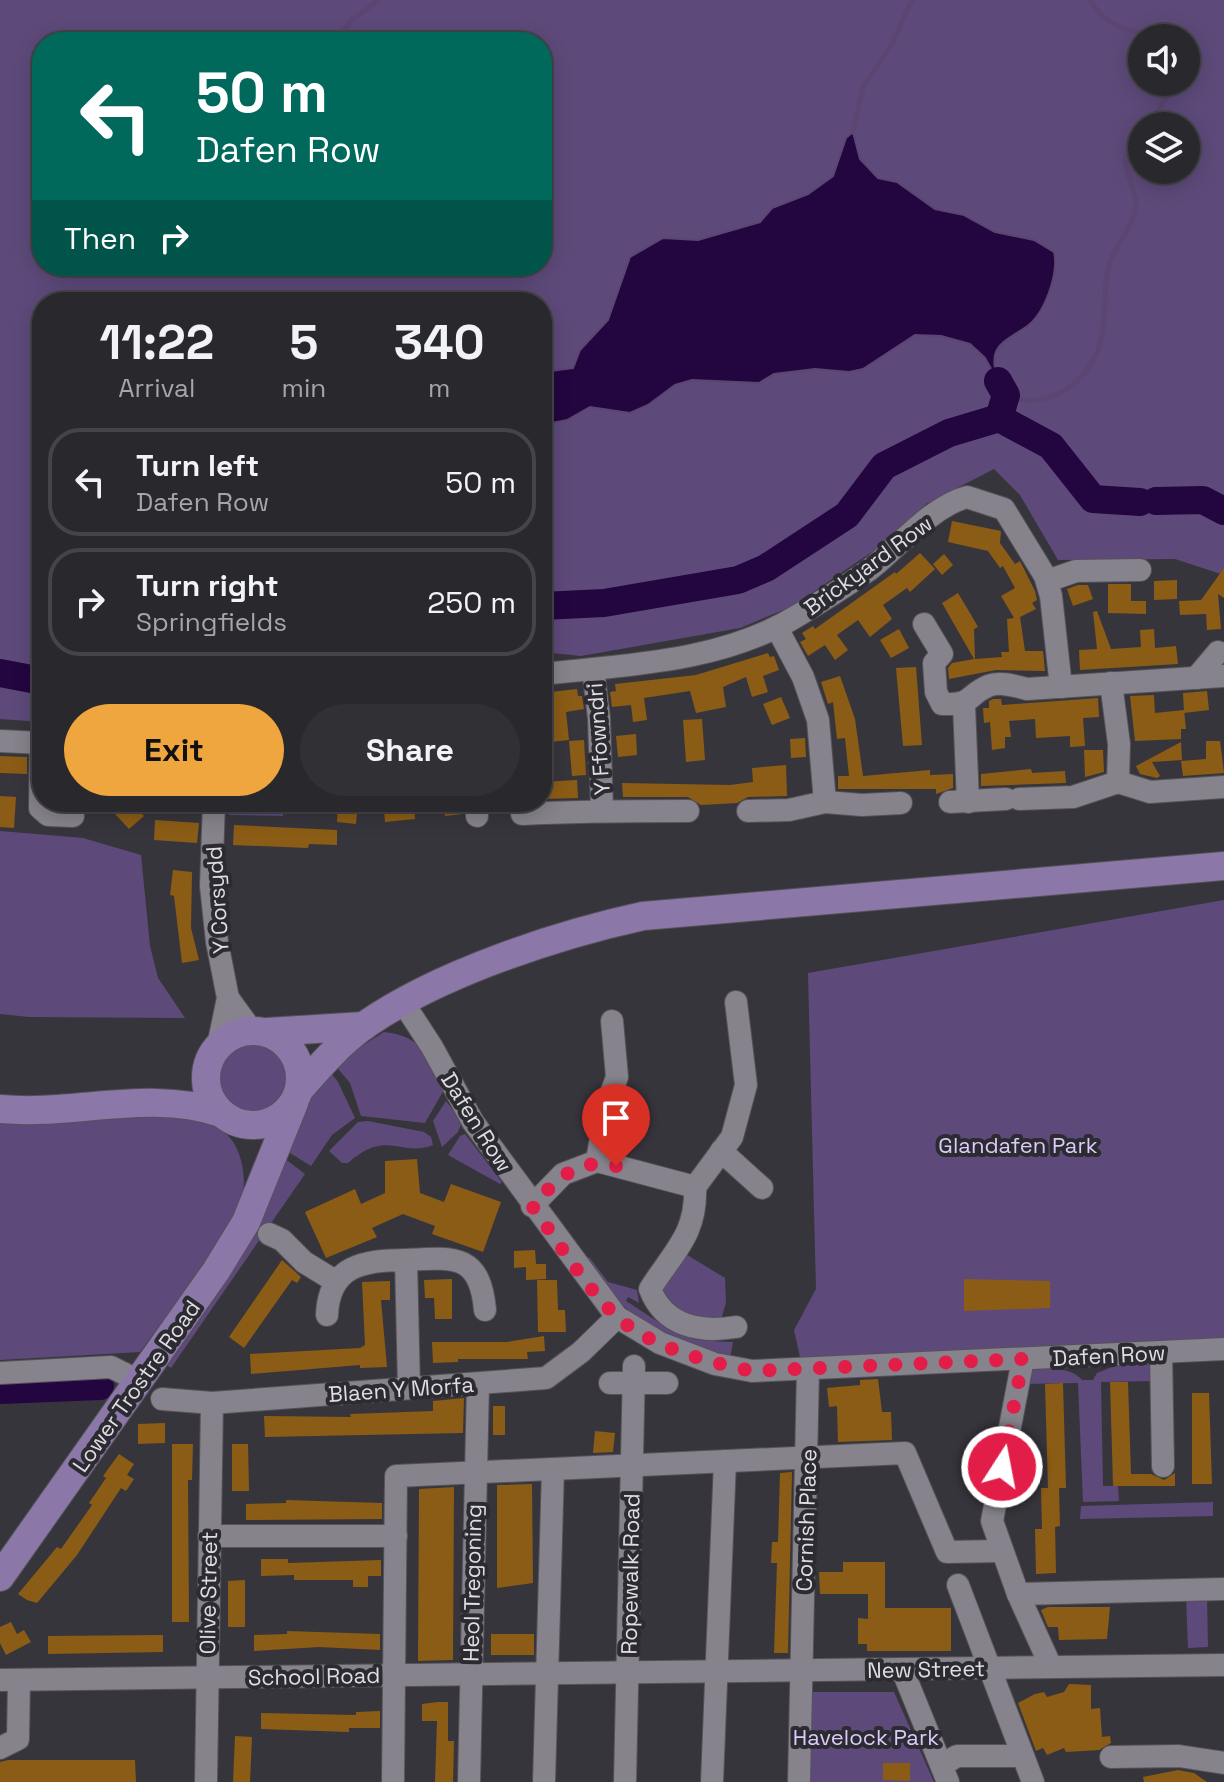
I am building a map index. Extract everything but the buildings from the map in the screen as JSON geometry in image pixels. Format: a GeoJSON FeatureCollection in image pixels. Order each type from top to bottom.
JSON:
{"type":"FeatureCollection","features":[{"type":"Feature","properties":{"kind":"main road"},"geometry":{"type":"LineString","coordinates":[[0,1109],[55,1110],[138,1102],[190,1103],[258,1125],[272,1122],[297,1097],[324,1061],[364,1026],[404,1004],[519,952],[595,926],[643,916],[1224,866]]}},
{"type":"Feature","properties":{"kind":"main road"},"geometry":{"type":"LineString","coordinates":[[138,1102],[212,1057],[237,1033],[364,1026]]}},
{"type":"Feature","properties":{"kind":"main road"},"geometry":{"type":"LineString","coordinates":[[259,1032],[291,1049],[298,1061],[297,1097]]}},
{"type":"Feature","properties":{"kind":"main road"},"geometry":{"type":"LineString","coordinates":[[212,1057],[208,1091],[251,1152],[257,1187]]}},
{"type":"Feature","properties":{"kind":"main road","name":"Lower Trostre Road"},"geometry":{"type":"LineString","coordinates":[[0,1577],[139,1381],[246,1222],[257,1187],[297,1097]]}},
{"type":"Feature","properties":{"kind":"street","name":"Brickyard Row"},"geometry":{"type":"LineString","coordinates":[[552,673],[709,651],[777,628],[868,570],[948,505],[967,497],[1004,509],[1047,581],[1061,687]]}},
{"type":"Feature","properties":{"kind":"street"},"geometry":{"type":"LineString","coordinates":[[1047,581],[1076,571],[1140,570]]}},
{"type":"Feature","properties":{"kind":"street"},"geometry":{"type":"LineString","coordinates":[[924,624],[942,654],[934,663],[936,692],[953,704],[965,731],[959,802],[1073,797],[1127,785],[1150,792],[1224,787]]}},
{"type":"Feature","properties":{"kind":"street"},"geometry":{"type":"LineString","coordinates":[[777,628],[803,677],[818,720],[825,802]]}},
{"type":"Feature","properties":{"kind":"street"},"geometry":{"type":"LineString","coordinates":[[1193,650],[1196,678]]}},
{"type":"Feature","properties":{"kind":"street"},"geometry":{"type":"LineString","coordinates":[[1196,678],[1218,652]]}},
{"type":"Feature","properties":{"kind":"street","name":"Y Ffowndri"},"geometry":{"type":"LineString","coordinates":[[593,669],[599,718],[601,811]]}},
{"type":"Feature","properties":{"kind":"street"},"geometry":{"type":"LineString","coordinates":[[953,704],[988,686],[1061,687],[1224,676]]}},
{"type":"Feature","properties":{"kind":"street"},"geometry":{"type":"LineString","coordinates":[[1111,683],[1127,785]]}},
{"type":"Feature","properties":{"kind":"street"},"geometry":{"type":"LineString","coordinates":[[0,741],[32,743]]}},
{"type":"Feature","properties":{"kind":"street"},"geometry":{"type":"LineString","coordinates":[[748,811],[789,810],[825,802],[862,805],[901,803]]}},
{"type":"Feature","properties":{"kind":"street"},"geometry":{"type":"LineString","coordinates":[[522,814],[688,811]]}},
{"type":"Feature","properties":{"kind":"street"},"geometry":{"type":"LineString","coordinates":[[45,812],[48,815],[73,816]]}},
{"type":"Feature","properties":{"kind":"street","name":"Y Corsydd"},"geometry":{"type":"LineString","coordinates":[[212,1057],[228,998],[217,942],[211,886],[214,812]]}},
{"type":"Feature","properties":{"kind":"street","name":"Y Corsydd"},"geometry":{"type":"LineString","coordinates":[[228,998],[259,1032]]}},
{"type":"Feature","properties":{"kind":"street"},"geometry":{"type":"LineString","coordinates":[[736,1002],[746,1085],[732,1137],[695,1187],[696,1209],[690,1231],[650,1289],[657,1307],[682,1323],[709,1331],[736,1327]]}},
{"type":"Feature","properties":{"kind":"street","name":"Dafen Row"},"geometry":{"type":"LineString","coordinates":[[404,1004],[432,1047],[473,1122],[532,1206],[617,1317],[660,1343],[715,1364],[752,1371],[1224,1349]]}},
{"type":"Feature","properties":{"kind":"street"},"geometry":{"type":"LineString","coordinates":[[597,1161],[606,1107],[617,1077],[612,1021]]}},
{"type":"Feature","properties":{"kind":"street"},"geometry":{"type":"LineString","coordinates":[[721,1151],[762,1188]]}},
{"type":"Feature","properties":{"kind":"street"},"geometry":{"type":"LineString","coordinates":[[532,1206],[563,1174],[597,1161],[695,1187]]}},
{"type":"Feature","properties":{"kind":"street"},"geometry":{"type":"LineString","coordinates":[[269,1234],[282,1240],[304,1262],[335,1281]]}},
{"type":"Feature","properties":{"kind":"street"},"geometry":{"type":"LineString","coordinates":[[327,1315],[327,1295],[335,1281],[372,1260],[446,1257],[470,1267],[483,1282],[485,1310]]}},
{"type":"Feature","properties":{"kind":"street"},"geometry":{"type":"LineString","coordinates":[[406,1260],[409,1388]]}},
{"type":"Feature","properties":{"kind":"street","name":"Blaen Y Morfa"},"geometry":{"type":"LineString","coordinates":[[162,1399],[212,1403],[546,1378],[581,1352],[617,1317]]}},
{"type":"Feature","properties":{"kind":"street"},"geometry":{"type":"LineString","coordinates":[[1161,1352],[1163,1466]]}},
{"type":"Feature","properties":{"kind":"street"},"geometry":{"type":"LineString","coordinates":[[1023,1359],[992,1521],[1000,1551],[1051,1667]]}},
{"type":"Feature","properties":{"kind":"street"},"geometry":{"type":"LineString","coordinates":[[0,1373],[111,1367],[139,1381]]}},
{"type":"Feature","properties":{"kind":"street","name":"Cornish Place"},"geometry":{"type":"LineString","coordinates":[[799,1782],[809,1457],[808,1370]]}},
{"type":"Feature","properties":{"kind":"street"},"geometry":{"type":"LineString","coordinates":[[610,1383],[634,1375],[667,1383]]}},
{"type":"Feature","properties":{"kind":"street","name":"Ropewalk Road"},"geometry":{"type":"LineString","coordinates":[[625,1782],[634,1375]]}},
{"type":"Feature","properties":{"kind":"street","name":"Heol Tregoning"},"geometry":{"type":"LineString","coordinates":[[469,1782],[478,1384]]}},
{"type":"Feature","properties":{"kind":"street","name":"Olive Street"},"geometry":{"type":"LineString","coordinates":[[206,1782],[212,1403]]}},
{"type":"Feature","properties":{"kind":"street"},"geometry":{"type":"LineString","coordinates":[[393,1782],[396,1476],[905,1453],[947,1552],[1000,1551]]}},
{"type":"Feature","properties":{"kind":"street"},"geometry":{"type":"LineString","coordinates":[[712,1782],[725,1461]]}},
{"type":"Feature","properties":{"kind":"street"},"geometry":{"type":"LineString","coordinates":[[544,1782],[553,1469]]}},
{"type":"Feature","properties":{"kind":"street"},"geometry":{"type":"LineString","coordinates":[[209,1536],[396,1536]]}},
{"type":"Feature","properties":{"kind":"street"},"geometry":{"type":"LineString","coordinates":[[958,1585],[992,1668],[1000,1703],[1033,1782]]}},
{"type":"Feature","properties":{"kind":"street"},"geometry":{"type":"LineString","coordinates":[[1018,1594],[1224,1589]]}},
{"type":"Feature","properties":{"kind":"street","name":"New Street"},"geometry":{"type":"LineString","coordinates":[[628,1672],[1224,1665]]}},
{"type":"Feature","properties":{"kind":"street"},"geometry":{"type":"LineString","coordinates":[[902,1669],[945,1774]]}},
{"type":"Feature","properties":{"kind":"street","name":"School Road"},"geometry":{"type":"LineString","coordinates":[[9,1680],[628,1672]]}},
{"type":"Feature","properties":{"kind":"street"},"geometry":{"type":"LineString","coordinates":[[0,1748],[18,1739],[9,1680]]}},
{"type":"Feature","properties":{"kind":"street"},"geometry":{"type":"LineString","coordinates":[[945,1774],[957,1756],[1022,1756]]}},
{"type":"Feature","properties":{"kind":"street"},"geometry":{"type":"LineString","coordinates":[[1111,1757],[1179,1756],[1224,1763]]}},
{"type":"Feature","properties":{"kind":"green space"},"geometry":{"type":"Polygon","coordinates":[[[0,0],[1224,0],[1224,575],[1175,559],[1058,560],[1020,495],[994,469],[926,504],[886,542],[793,606],[740,628],[581,656],[552,653],[552,292],[32,292],[32,721],[0,719],[0,0]]]}},
{"type":"Feature","properties":{"kind":"green space"},"geometry":{"type":"Polygon","coordinates":[[[154,812],[198,812],[198,814],[154,812]]]}},
{"type":"Feature","properties":{"kind":"green space"},"geometry":{"type":"Polygon","coordinates":[[[229,812],[283,812],[283,816],[229,815],[229,812]]]}},
{"type":"Feature","properties":{"kind":"green space"},"geometry":{"type":"Polygon","coordinates":[[[0,831],[83,838],[141,855],[150,946],[158,978],[185,1018],[0,1014],[0,831]]]}},
{"type":"Feature","properties":{"kind":"green space","name":"Glandafen Park"},"geometry":{"type":"Polygon","coordinates":[[[1224,900],[1224,1345],[802,1366],[794,1330],[816,1289],[808,973],[1224,900]]]}},
{"type":"Feature","properties":{"kind":"green space"},"geometry":{"type":"Polygon","coordinates":[[[384,1032],[416,1043],[445,1088],[425,1123],[361,1116],[350,1083],[334,1064],[384,1032]]]}},
{"type":"Feature","properties":{"kind":"green space"},"geometry":{"type":"Polygon","coordinates":[[[254,1044],[278,1054],[288,1078],[278,1102],[254,1112],[230,1102],[220,1078],[230,1054],[254,1044]]]}},
{"type":"Feature","properties":{"kind":"green space"},"geometry":{"type":"Polygon","coordinates":[[[328,1069],[338,1082],[355,1118],[332,1135],[311,1166],[282,1148],[315,1085],[328,1069]]]}},
{"type":"Feature","properties":{"kind":"green space"},"geometry":{"type":"Polygon","coordinates":[[[446,1101],[462,1122],[458,1132],[442,1147],[433,1121],[446,1101]]]}},
{"type":"Feature","properties":{"kind":"green space"},"geometry":{"type":"Polygon","coordinates":[[[185,1110],[226,1133],[235,1145],[244,1174],[240,1204],[194,1280],[140,1352],[0,1360],[0,1116],[185,1110]]]}},
{"type":"Feature","properties":{"kind":"green space"},"geometry":{"type":"Polygon","coordinates":[[[368,1121],[424,1132],[431,1137],[433,1145],[411,1148],[384,1145],[342,1163],[329,1151],[358,1122],[368,1121]]]}},
{"type":"Feature","properties":{"kind":"green space"},"geometry":{"type":"Polygon","coordinates":[[[465,1134],[502,1182],[500,1184],[448,1155],[460,1136],[465,1134]]]}},
{"type":"Feature","properties":{"kind":"green space"},"geometry":{"type":"Polygon","coordinates":[[[280,1155],[305,1174],[171,1368],[165,1364],[280,1155]]]}},
{"type":"Feature","properties":{"kind":"green space"},"geometry":{"type":"Polygon","coordinates":[[[684,1253],[725,1278],[726,1303],[721,1319],[684,1318],[656,1289],[684,1253]]]}},
{"type":"Feature","properties":{"kind":"green space"},"geometry":{"type":"Polygon","coordinates":[[[589,1257],[608,1282],[637,1290],[639,1303],[628,1297],[626,1301],[664,1325],[688,1336],[733,1342],[730,1358],[675,1339],[636,1317],[583,1262],[589,1257]]]}},
{"type":"Feature","properties":{"kind":"green space"},"geometry":{"type":"Polygon","coordinates":[[[1117,1365],[1152,1365],[1154,1381],[1101,1382],[1103,1486],[1118,1486],[1119,1501],[1083,1502],[1078,1383],[1024,1384],[1027,1370],[1064,1370],[1082,1380],[1093,1380],[1097,1373],[1117,1365]]]}},
{"type":"Feature","properties":{"kind":"green space"},"geometry":{"type":"Polygon","coordinates":[[[1213,1502],[1213,1516],[1080,1519],[1081,1506],[1213,1502]]]}},
{"type":"Feature","properties":{"kind":"green space"},"geometry":{"type":"Polygon","coordinates":[[[1207,1595],[1208,1647],[1188,1648],[1186,1596],[1207,1595]]]}},
{"type":"Feature","properties":{"kind":"green space","name":"Havelock Park"},"geometry":{"type":"Polygon","coordinates":[[[807,1692],[894,1692],[934,1782],[807,1782],[807,1692]]]}},
{"type":"Feature","properties":{"kind":"shaded area"},"geometry":{"type":"Polygon","coordinates":[[[853,132],[860,159],[878,178],[897,182],[935,209],[964,215],[995,232],[1034,240],[1054,252],[1054,271],[1045,303],[1033,321],[1003,342],[995,353],[998,381],[985,358],[970,344],[941,336],[915,335],[863,369],[849,372],[815,369],[774,374],[759,383],[692,380],[675,385],[648,405],[630,413],[590,407],[567,420],[552,423],[552,371],[573,368],[580,350],[608,320],[630,257],[663,238],[698,240],[760,222],[772,208],[808,194],[833,176],[846,138],[853,132]]]}},
{"type":"Feature","properties":{"kind":"waterway"},"geometry":{"type":"LineString","coordinates":[[342,32],[353,19],[379,0]]}},
{"type":"Feature","properties":{"kind":"waterway"},"geometry":{"type":"LineString","coordinates":[[853,132],[863,87],[892,44],[912,0]]}},
{"type":"Feature","properties":{"kind":"waterway"},"geometry":{"type":"LineString","coordinates":[[1090,0],[1103,17],[1128,30]]}},
{"type":"Feature","properties":{"kind":"waterway"},"geometry":{"type":"LineString","coordinates":[[1158,112],[1167,96]]}},
{"type":"Feature","properties":{"kind":"waterway"},"geometry":{"type":"LineString","coordinates":[[1128,155],[1128,175]]}},
{"type":"Feature","properties":{"kind":"waterway"},"geometry":{"type":"LineString","coordinates":[[1006,395],[1020,399],[1047,398],[1072,385],[1092,363],[1103,329],[1109,265],[1135,212],[1131,184]]}},
{"type":"Feature","properties":{"kind":"waterway"},"geometry":{"type":"LineString","coordinates":[[998,381],[1006,395],[999,418],[1051,446],[1093,499],[1140,502]]}},
{"type":"Feature","properties":{"kind":"waterway"},"geometry":{"type":"LineString","coordinates":[[552,606],[604,603],[738,580],[766,568],[847,515],[884,466],[949,433],[999,418]]}},
{"type":"Feature","properties":{"kind":"waterway"},"geometry":{"type":"LineString","coordinates":[[1156,501],[1203,500],[1224,511]]}},
{"type":"Feature","properties":{"kind":"waterway"},"geometry":{"type":"LineString","coordinates":[[0,673],[32,679]]}},
{"type":"Feature","properties":{"kind":"waterway"},"geometry":{"type":"LineString","coordinates":[[0,1390],[100,1386]]}},
{"type":"Feature","properties":{"kind":"route"},"geometry":{"type":"LineString","coordinates":[[616,1166],[597,1161],[563,1174],[532,1206],[617,1317],[660,1343],[715,1364],[752,1371],[1023,1359],[1002,1467]]}}]}
